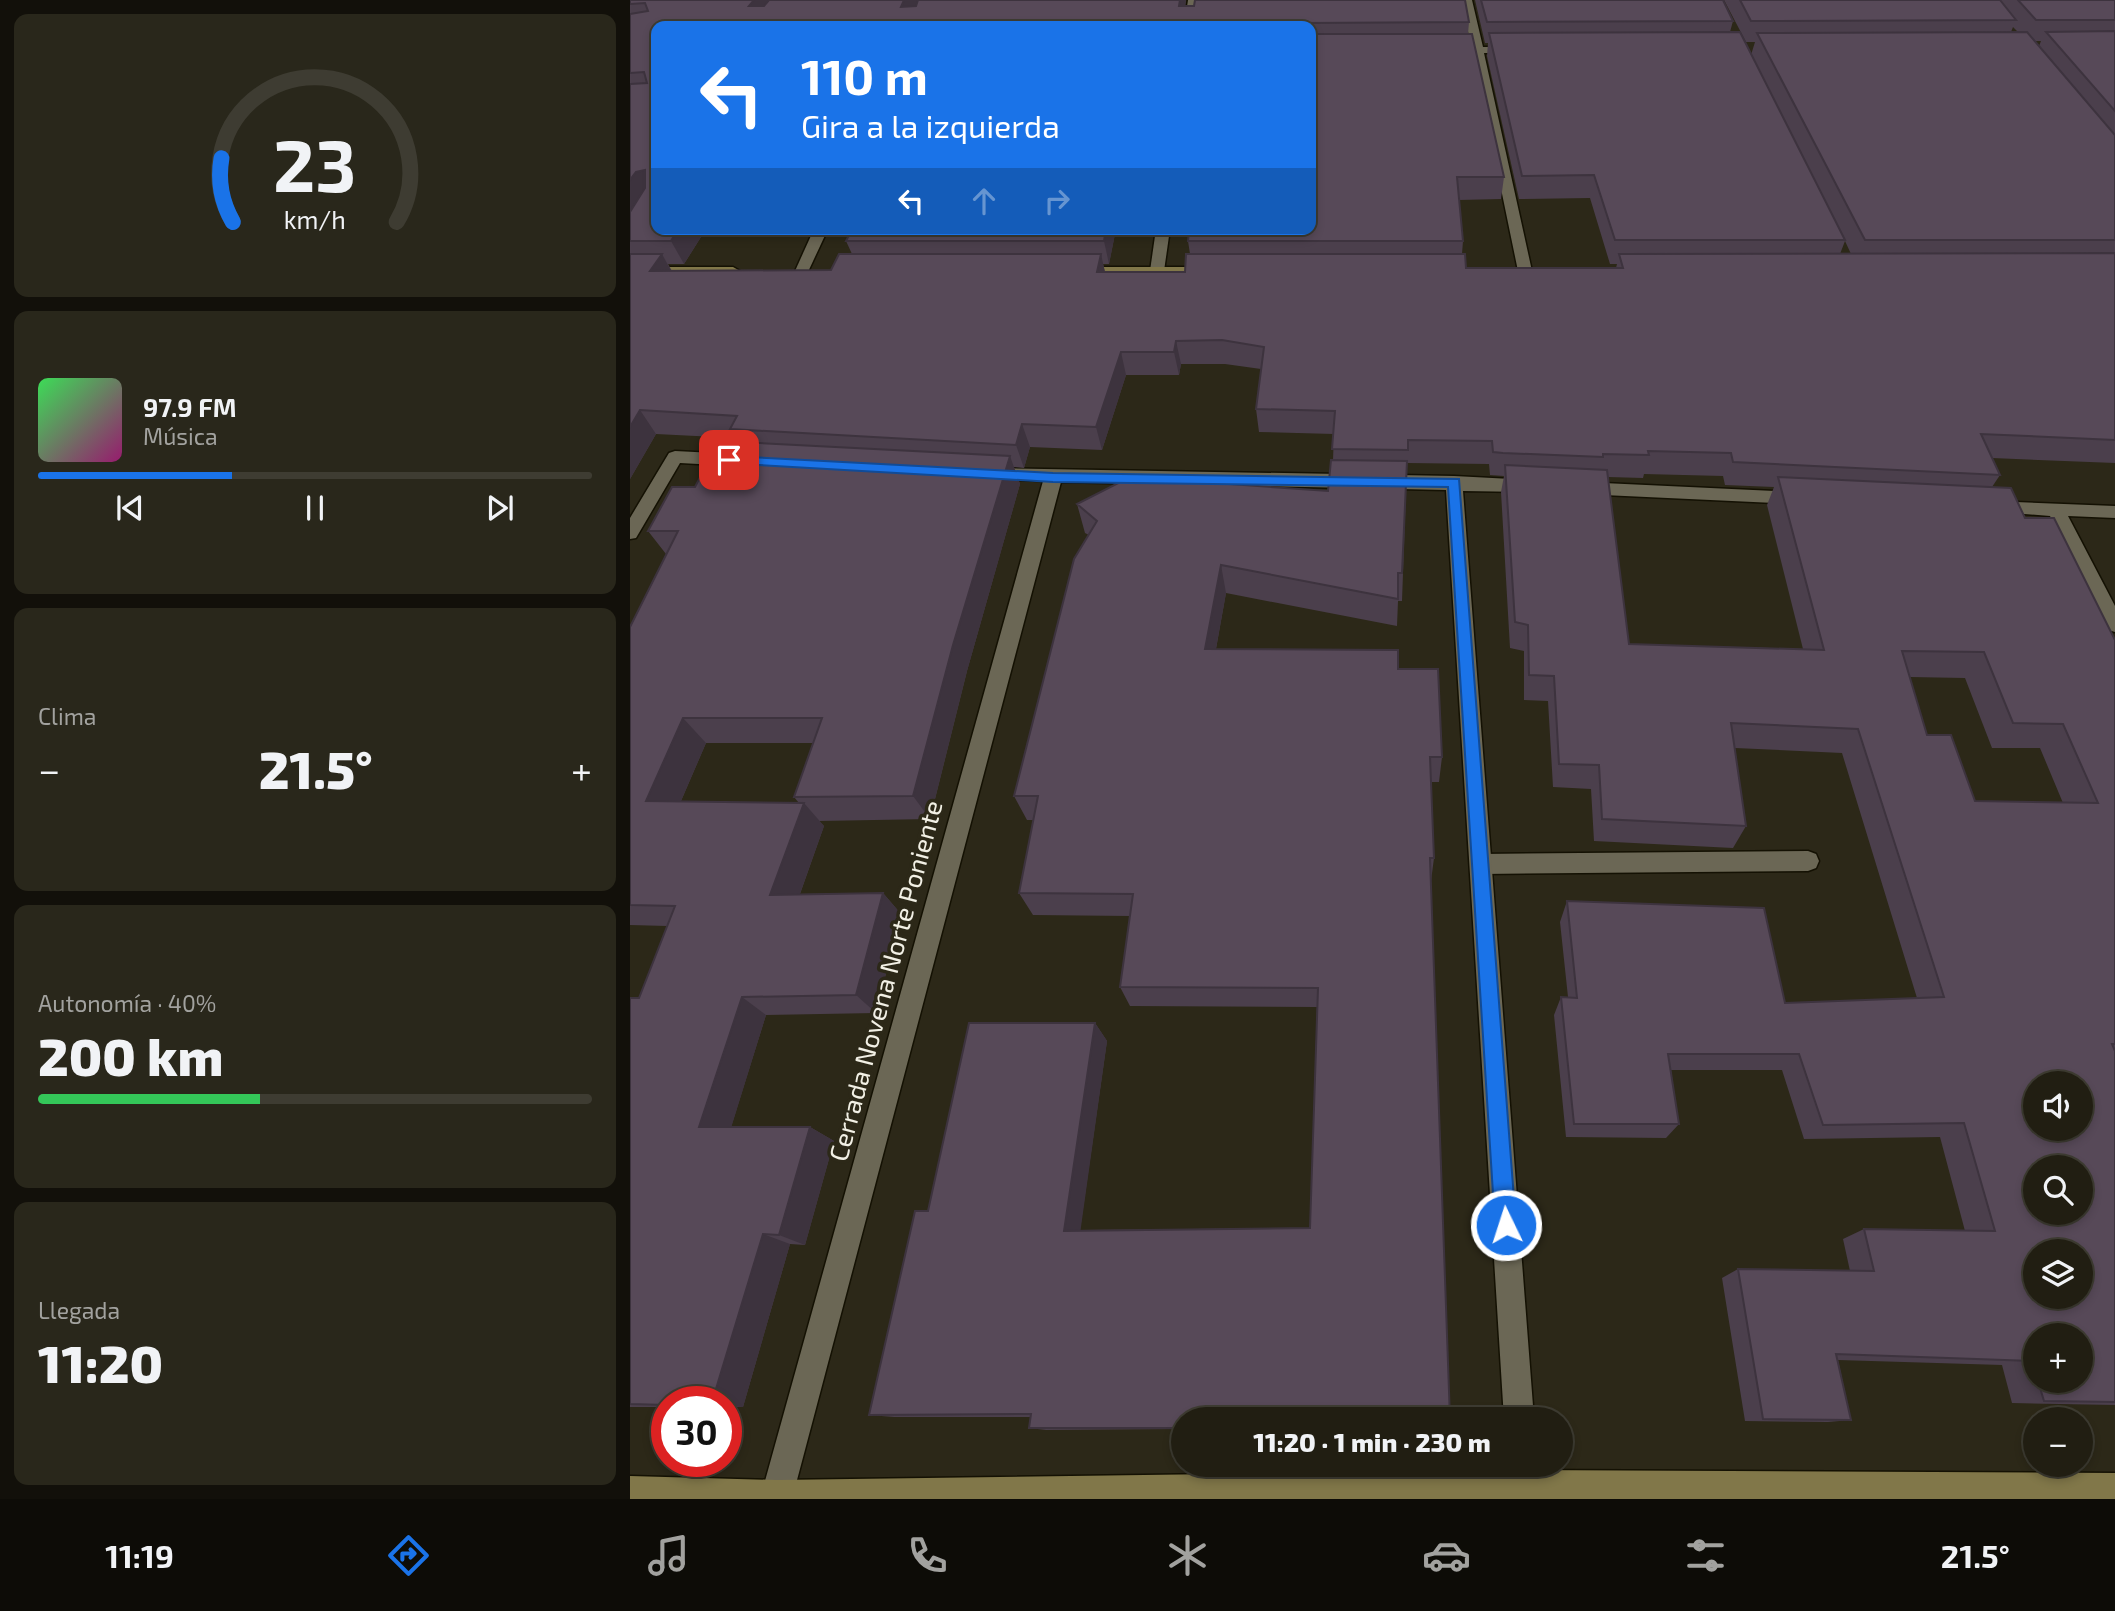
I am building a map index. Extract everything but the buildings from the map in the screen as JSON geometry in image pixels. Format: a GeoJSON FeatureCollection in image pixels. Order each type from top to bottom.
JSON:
{"type":"FeatureCollection","features":[{"type":"Feature","properties":{"kind":"street"},"geometry":{"type":"LineString","coordinates":[[1191,21],[1193,0]]}},
{"type":"Feature","properties":{"kind":"street"},"geometry":{"type":"LineString","coordinates":[[1467,0],[1524,271]]}},
{"type":"Feature","properties":{"kind":"street"},"geometry":{"type":"LineString","coordinates":[[1436,50],[1530,51]]}},
{"type":"Feature","properties":{"kind":"street"},"geometry":{"type":"LineString","coordinates":[[802,271],[818,235]]}},
{"type":"Feature","properties":{"kind":"street"},"geometry":{"type":"LineString","coordinates":[[1157,271],[1162,235]]}},
{"type":"Feature","properties":{"kind":"street"},"geometry":{"type":"LineString","coordinates":[[630,271],[749,271]]}},
{"type":"Feature","properties":{"kind":"street"},"geometry":{"type":"LineString","coordinates":[[1061,271],[1225,271]]}},
{"type":"Feature","properties":{"kind":"street"},"geometry":{"type":"LineString","coordinates":[[630,533],[674,457],[756,461]]}},
{"type":"Feature","properties":{"kind":"street"},"geometry":{"type":"LineString","coordinates":[[972,473],[1053,478],[1454,482],[1810,499]]}},
{"type":"Feature","properties":{"kind":"street","name":"Cerrada Novena Norte Poniente"},"geometry":{"type":"LineString","coordinates":[[777,1498],[1053,478]]}},
{"type":"Feature","properties":{"kind":"street"},"geometry":{"type":"LineString","coordinates":[[1454,482],[1518,1407]]}},
{"type":"Feature","properties":{"kind":"street"},"geometry":{"type":"LineString","coordinates":[[1974,506],[2115,512]]}},
{"type":"Feature","properties":{"kind":"street"},"geometry":{"type":"LineString","coordinates":[[2056,510],[2115,625]]}},
{"type":"Feature","properties":{"kind":"street"},"geometry":{"type":"LineString","coordinates":[[1481,864],[1808,861]]}},
{"type":"Feature","properties":{"kind":"street"},"geometry":{"type":"LineString","coordinates":[[630,1492],[777,1498],[1523,1483],[2115,1488]]}},
{"type":"Feature","properties":{"kind":"route"},"geometry":{"type":"LineString","coordinates":[[729,460],[1053,478],[1454,482],[1506,1225]]}}]}
